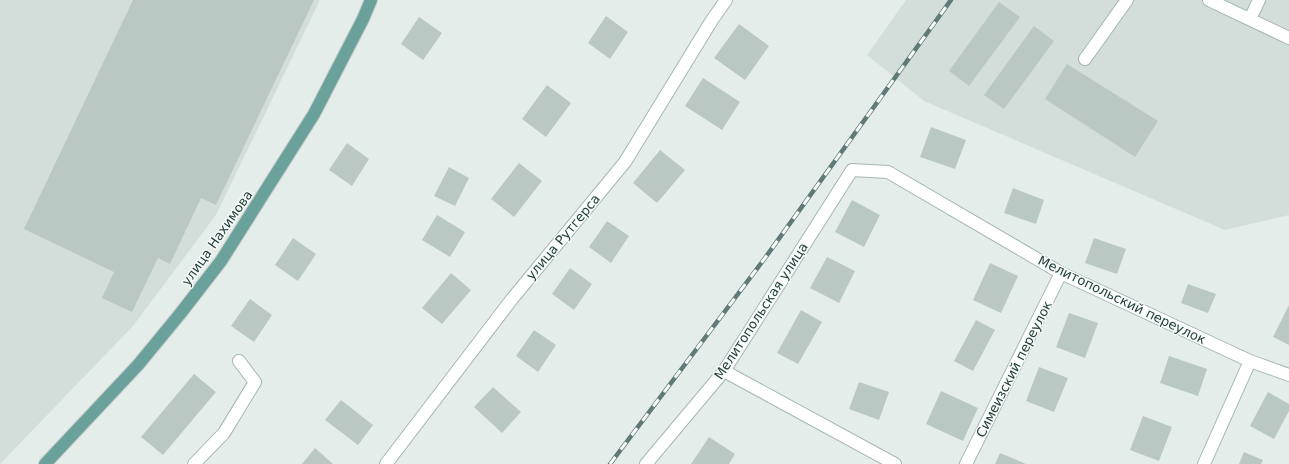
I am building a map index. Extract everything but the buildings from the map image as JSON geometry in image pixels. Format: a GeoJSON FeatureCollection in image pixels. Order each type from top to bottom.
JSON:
{"type":"FeatureCollection","features":[{"type":"Feature","properties":{"kind":"main road","name":"улица Нахимова"},"geometry":{"type":"LineString","coordinates":[[45,464],[138,365],[221,261],[314,114],[363,19],[371,0]]}},
{"type":"Feature","properties":{"kind":"lane","name":"улица Рутгерса"},"geometry":{"type":"LineString","coordinates":[[386,464],[512,299],[625,162],[707,27],[726,0]]}},
{"type":"Feature","properties":{"kind":"lane"},"geometry":{"type":"LineString","coordinates":[[1084,59],[1127,0]]}},
{"type":"Feature","properties":{"kind":"lane"},"geometry":{"type":"LineString","coordinates":[[1209,0],[1289,38]]}},
{"type":"Feature","properties":{"kind":"lane"},"geometry":{"type":"LineString","coordinates":[[1250,19],[1259,0]]}},
{"type":"Feature","properties":{"kind":"lane","name":"Мелитопольский переулок"},"geometry":{"type":"LineString","coordinates":[[852,170],[888,172],[1061,273],[1250,361],[1289,375]]}},
{"type":"Feature","properties":{"kind":"lane","name":"Мелитопольская улица"},"geometry":{"type":"LineString","coordinates":[[646,464],[724,371],[852,170]]}},
{"type":"Feature","properties":{"kind":"lane","name":"Симеизский переулок"},"geometry":{"type":"LineString","coordinates":[[966,464],[1061,273]]}},
{"type":"Feature","properties":{"kind":"lane"},"geometry":{"type":"LineString","coordinates":[[194,464],[224,433],[255,382],[239,361]]}},
{"type":"Feature","properties":{"kind":"lane"},"geometry":{"type":"LineString","coordinates":[[1204,464],[1250,361]]}},
{"type":"Feature","properties":{"kind":"lane"},"geometry":{"type":"LineString","coordinates":[[724,371],[895,464]]}},
{"type":"Feature","properties":{"kind":"shaded area"},"geometry":{"type":"Polygon","coordinates":[[[0,0],[320,0],[216,215],[133,326],[0,464],[0,0]]]}},
{"type":"Feature","properties":{"kind":"shaded area"},"geometry":{"type":"Polygon","coordinates":[[[906,0],[1289,0],[1289,215],[1225,230],[924,101],[867,55],[906,0]]]}},
{"type":"Feature","properties":{"kind":"railway"},"geometry":{"type":"LineString","coordinates":[[610,464],[765,258],[951,0]]}}]}
